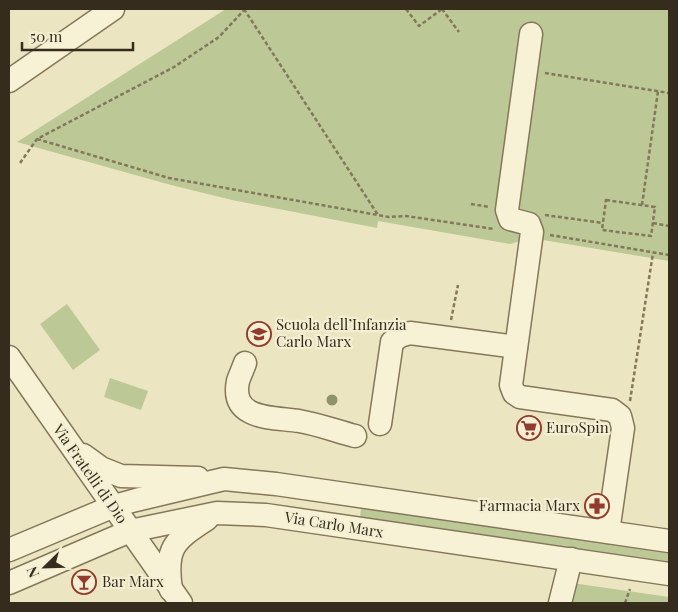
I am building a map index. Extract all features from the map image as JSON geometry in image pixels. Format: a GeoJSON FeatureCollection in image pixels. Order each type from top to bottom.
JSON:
{"type":"FeatureCollection","features":[{"type":"Feature","properties":{"kind":"street"},"geometry":{"type":"LineString","coordinates":[[9,81],[113,9]]}},
{"type":"Feature","properties":{"kind":"street"},"geometry":{"type":"LineString","coordinates":[[531,34],[507,210],[510,219],[528,224],[532,232],[511,385],[514,393],[520,397],[612,410],[620,416],[623,428],[608,532]]}},
{"type":"Feature","properties":{"kind":"street"},"geometry":{"type":"LineString","coordinates":[[380,424],[392,342],[400,336],[410,334],[516,347]]}},
{"type":"Feature","properties":{"kind":"street","name":"Via Fratelli di Dio"},"geometry":{"type":"LineString","coordinates":[[9,358],[176,597]]}},
{"type":"Feature","properties":{"kind":"street"},"geometry":{"type":"LineString","coordinates":[[245,363],[238,382],[238,396],[243,407],[255,415],[273,419],[300,421],[355,436]]}},
{"type":"Feature","properties":{"kind":"street","name":"Via Carlo Marx"},"geometry":{"type":"LineString","coordinates":[[60,430],[88,459],[116,475],[224,479],[276,484],[669,541]]}},
{"type":"Feature","properties":{"kind":"street","name":"Via Carlo Marx"},"geometry":{"type":"LineString","coordinates":[[9,550],[114,506],[224,479]]}},
{"type":"Feature","properties":{"kind":"street","name":"Via Fratelli di Dio"},"geometry":{"type":"LineString","coordinates":[[176,597],[168,564],[173,547],[188,531],[217,513]]}},
{"type":"Feature","properties":{"kind":"street","name":"Via Carlo Marx"},"geometry":{"type":"LineString","coordinates":[[9,583],[130,531],[217,513],[266,514],[669,574]]}},
{"type":"Feature","properties":{"kind":"street"},"geometry":{"type":"LineString","coordinates":[[560,603],[571,559]]}},
{"type":"Feature","properties":{"kind":"path"},"geometry":{"type":"LineString","coordinates":[[20,163],[37,139],[186,60],[219,37],[244,9],[378,215]]}},
{"type":"Feature","properties":{"kind":"path"},"geometry":{"type":"LineString","coordinates":[[406,9],[419,26],[442,9],[459,32]]}},
{"type":"Feature","properties":{"kind":"path"},"geometry":{"type":"LineString","coordinates":[[526,70],[669,93]]}},
{"type":"Feature","properties":{"kind":"path"},"geometry":{"type":"LineString","coordinates":[[642,205],[658,91]]}},
{"type":"Feature","properties":{"kind":"path"},"geometry":{"type":"LineString","coordinates":[[37,139],[169,178],[389,217],[406,216],[496,229],[510,219]]}},
{"type":"Feature","properties":{"kind":"path"},"geometry":{"type":"LineString","coordinates":[[606,200],[655,207],[653,223],[651,236],[602,230],[606,200]]}},
{"type":"Feature","properties":{"kind":"path"},"geometry":{"type":"LineString","coordinates":[[653,223],[669,226]]}},
{"type":"Feature","properties":{"kind":"path"},"geometry":{"type":"LineString","coordinates":[[532,232],[669,256]]}},
{"type":"Feature","properties":{"kind":"path"},"geometry":{"type":"LineString","coordinates":[[620,416],[628,408],[654,253]]}},
{"type":"Feature","properties":{"kind":"path"},"geometry":{"type":"LineString","coordinates":[[448,338],[458,285]]}},
{"type":"Feature","properties":{"kind":"path"},"geometry":{"type":"LineString","coordinates":[[625,603],[630,589]]}},
{"type":"Feature","properties":{"kind":"green space"},"geometry":{"type":"Polygon","coordinates":[[[226,9],[669,9],[669,261],[531,238],[510,244],[378,221],[377,228],[232,200],[17,142],[226,9]]]}},
{"type":"Feature","properties":{"kind":"green space"},"geometry":{"type":"Polygon","coordinates":[[[67,304],[100,350],[73,370],[40,324],[67,304]]]}},
{"type":"Feature","properties":{"kind":"green space"},"geometry":{"type":"Polygon","coordinates":[[[110,378],[148,391],[141,410],[104,397],[110,378]]]}},
{"type":"Feature","properties":{"kind":"green space"},"geometry":{"type":"Polygon","coordinates":[[[361,508],[669,553],[669,562],[360,517],[361,508]]]}},
{"type":"Feature","properties":{"kind":"green space"},"geometry":{"type":"Polygon","coordinates":[[[572,583],[669,597],[669,603],[567,603],[572,583]]]}},
{"type":"Feature","properties":{"kind":"place","name":"Scuola dell’Infanzia Carlo Marx"},"geometry":{"type":"Point","coordinates":[259,334]}},
{"type":"Feature","properties":{"kind":"place","name":"EuroSpin"},"geometry":{"type":"Point","coordinates":[529,428]}},
{"type":"Feature","properties":{"kind":"place","name":"Farmacia Marx"},"geometry":{"type":"Point","coordinates":[597,506]}},
{"type":"Feature","properties":{"kind":"place","name":"Bar Marx"},"geometry":{"type":"Point","coordinates":[84,582]}}]}
